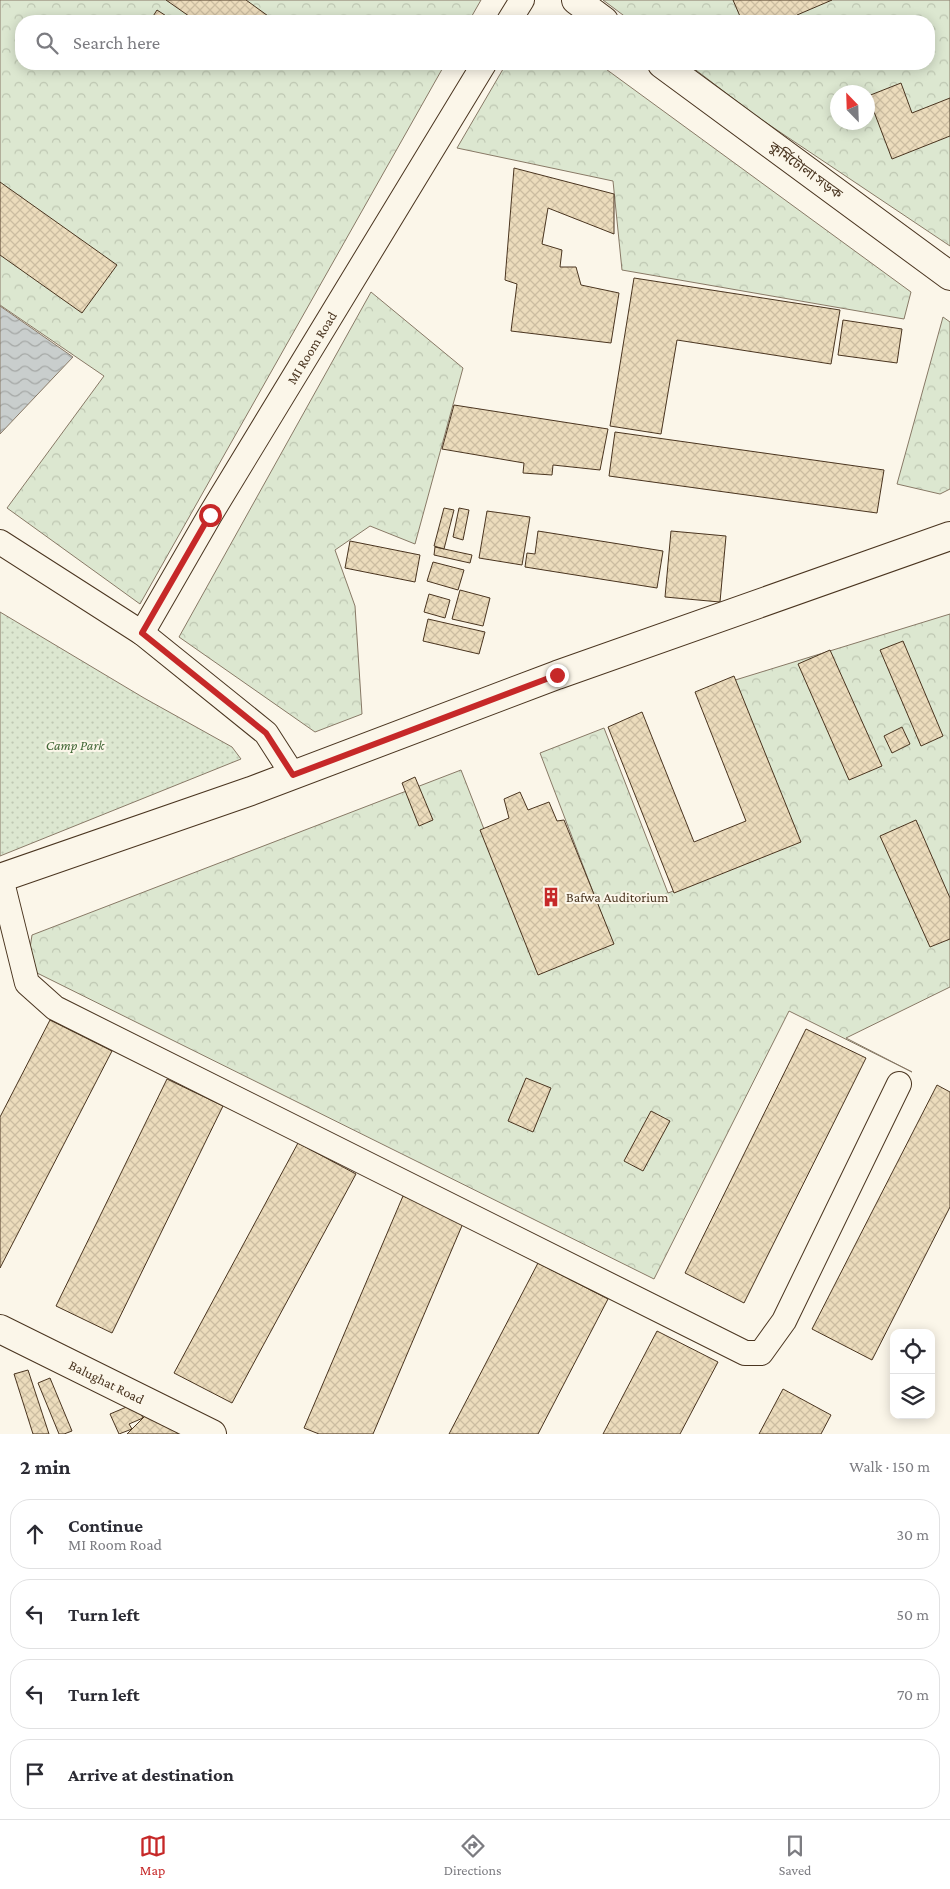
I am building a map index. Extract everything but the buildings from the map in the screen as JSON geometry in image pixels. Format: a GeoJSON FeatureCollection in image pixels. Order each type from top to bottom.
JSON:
{"type":"FeatureCollection","features":[{"type":"Feature","properties":{"kind":"street"},"geometry":{"type":"LineString","coordinates":[[513,15],[522,0]]}},
{"type":"Feature","properties":{"kind":"street"},"geometry":{"type":"LineString","coordinates":[[576,0],[596,15]]}},
{"type":"Feature","properties":{"kind":"street","name":"MI Room Road"},"geometry":{"type":"LineString","coordinates":[[142,633],[210,515],[480,70]]}},
{"type":"Feature","properties":{"kind":"street","name":"কুর্মিটোলা সড়ক"},"geometry":{"type":"LineString","coordinates":[[670,70],[950,276]]}},
{"type":"Feature","properties":{"kind":"street"},"geometry":{"type":"LineString","coordinates":[[899,1084],[784,1321],[761,1353],[745,1353],[55,1008],[27,983],[0,878],[293,775],[557,675],[950,536]]}},
{"type":"Feature","properties":{"kind":"street"},"geometry":{"type":"LineString","coordinates":[[0,542],[142,633],[266,733],[293,775]]}},
{"type":"Feature","properties":{"kind":"street","name":"Balughat Road"},"geometry":{"type":"LineString","coordinates":[[0,1329],[212,1434]]}},
{"type":"Feature","properties":{"kind":"green space"},"geometry":{"type":"Polygon","coordinates":[[[0,0],[481,0],[472,15],[15,15],[15,70],[442,70],[140,604],[7,508],[104,376],[0,305],[0,0]]]}},
{"type":"Feature","properties":{"kind":"green space"},"geometry":{"type":"Polygon","coordinates":[[[603,0],[950,0],[950,246],[756,116],[696,70],[935,70],[935,15],[623,15],[603,0]]]}},
{"type":"Feature","properties":{"kind":"green space"},"geometry":{"type":"Polygon","coordinates":[[[502,70],[607,70],[911,292],[904,319],[622,270],[613,181],[457,148],[502,70]]]}},
{"type":"Feature","properties":{"kind":"green space"},"geometry":{"type":"Polygon","coordinates":[[[371,292],[463,368],[415,544],[370,526],[335,550],[355,606],[362,714],[315,732],[179,637],[371,292]]]}},
{"type":"Feature","properties":{"kind":"green space"},"geometry":{"type":"Polygon","coordinates":[[[943,317],[950,322],[950,489],[940,494],[897,484],[943,317]]]}},
{"type":"Feature","properties":{"kind":"green space","name":"Camp Park"},"geometry":{"type":"Polygon","coordinates":[[[0,612],[144,698],[232,747],[241,759],[0,856],[0,612]]]}},
{"type":"Feature","properties":{"kind":"green space"},"geometry":{"type":"Polygon","coordinates":[[[950,614],[950,987],[846,1038],[912,1072],[789,1011],[654,1279],[27,968],[32,935],[461,770],[538,968],[611,939],[540,753],[604,728],[668,893],[758,859],[706,689],[950,614]]]}},
{"type":"Feature","properties":{"kind":"water"},"geometry":{"type":"Polygon","coordinates":[[[0,306],[73,357],[0,434],[0,306]]]}},
{"type":"Feature","properties":{"kind":"place","name":"Bafwa Auditorium"},"geometry":{"type":"Point","coordinates":[551,897]}},
{"type":"Feature","properties":{"kind":"route"},"geometry":{"type":"LineString","coordinates":[[210,515],[142,633],[266,733],[293,775],[557,675]]}}]}
